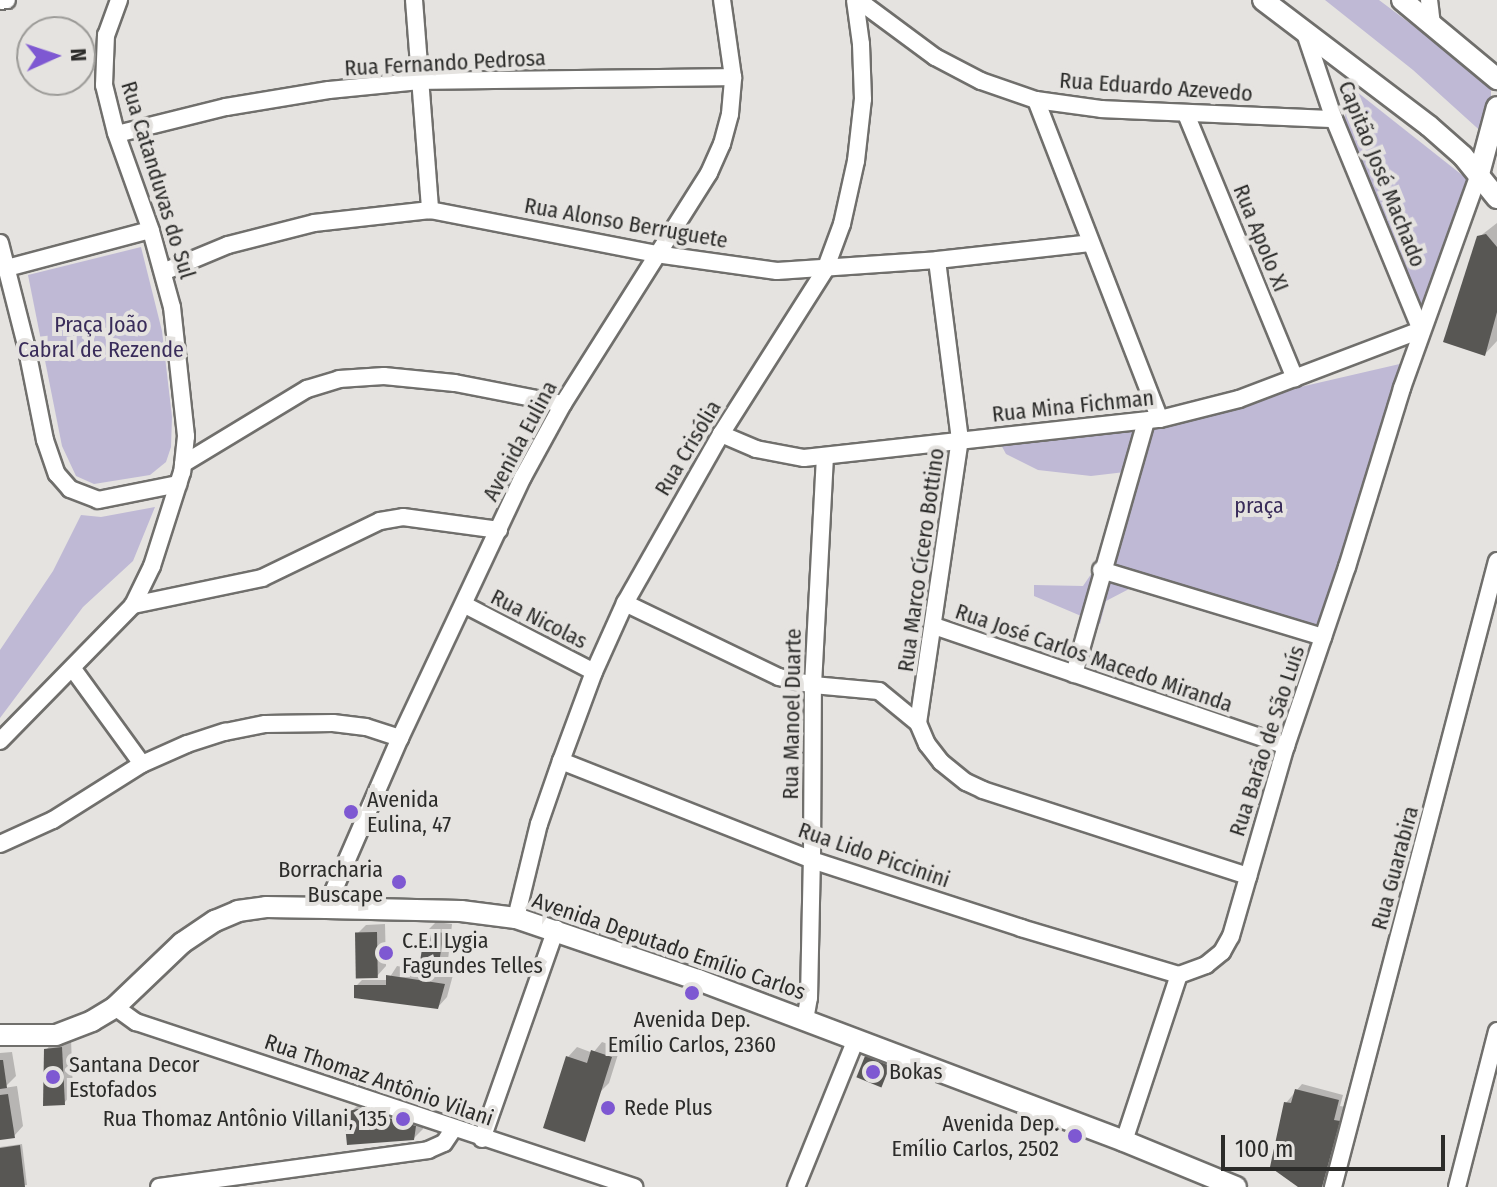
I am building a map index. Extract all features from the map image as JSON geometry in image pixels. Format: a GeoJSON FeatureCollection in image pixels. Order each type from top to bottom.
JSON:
{"type":"FeatureCollection","features":[{"type":"Feature","properties":{"kind":"main road"},"geometry":{"type":"LineString","coordinates":[[1263,0],[1373,80],[1429,126],[1479,174],[1497,198]]}},
{"type":"Feature","properties":{"kind":"main road"},"geometry":{"type":"LineString","coordinates":[[1402,0],[1497,79]]}},
{"type":"Feature","properties":{"kind":"main road"},"geometry":{"type":"LineString","coordinates":[[1479,174],[1497,107]]}},
{"type":"Feature","properties":{"kind":"main road","name":"Avenida Deputado Emílio Carlos"},"geometry":{"type":"LineString","coordinates":[[0,1035],[56,1035],[92,1021],[115,1007],[182,943],[215,921],[238,911],[266,907],[461,911],[516,918],[556,929],[856,1039],[1236,1187]]}},
{"type":"Feature","properties":{"kind":"street"},"geometry":{"type":"LineString","coordinates":[[0,1],[7,0]]}},
{"type":"Feature","properties":{"kind":"street","name":"Rua Catanduvas do Sul"},"geometry":{"type":"LineString","coordinates":[[0,741],[133,605],[152,566],[183,464],[186,436],[181,360],[163,272],[104,85],[106,35],[119,0]]}},
{"type":"Feature","properties":{"kind":"street"},"geometry":{"type":"LineString","coordinates":[[414,0],[430,210]]}},
{"type":"Feature","properties":{"kind":"street","name":"Avenida Eulina"},"geometry":{"type":"LineString","coordinates":[[326,908],[400,738],[563,404],[709,173],[722,144],[730,114],[733,77],[722,0]]}},
{"type":"Feature","properties":{"kind":"street","name":"Rua Eduardo Azevedo"},"geometry":{"type":"LineString","coordinates":[[857,0],[935,57],[981,81],[1036,100],[1102,109],[1334,119]]}},
{"type":"Feature","properties":{"kind":"street","name":"Rua Crisólia"},"geometry":{"type":"LineString","coordinates":[[516,918],[539,824],[594,672],[625,603],[721,434],[825,270],[842,224],[858,146],[862,85],[857,0]]}},
{"type":"Feature","properties":{"kind":"street"},"geometry":{"type":"LineString","coordinates":[[1429,0],[1432,25]]}},
{"type":"Feature","properties":{"kind":"street","name":"Capitão José Machado"},"geometry":{"type":"LineString","coordinates":[[1305,33],[1334,119],[1421,330]]}},
{"type":"Feature","properties":{"kind":"street","name":"Rua Fernando Pedrosa"},"geometry":{"type":"LineString","coordinates":[[117,134],[226,107],[329,90],[420,81],[733,77]]}},
{"type":"Feature","properties":{"kind":"street"},"geometry":{"type":"LineString","coordinates":[[1036,100],[1153,420],[1101,570],[1074,674]]}},
{"type":"Feature","properties":{"kind":"street","name":"Rua Apolo XI"},"geometry":{"type":"LineString","coordinates":[[1186,114],[1295,378]]}},
{"type":"Feature","properties":{"kind":"street","name":"Rua Barão de São Luís"},"geometry":{"type":"LineString","coordinates":[[1179,975],[1206,965],[1222,952],[1231,936],[1286,746],[1421,330],[1479,174]]}},
{"type":"Feature","properties":{"kind":"street","name":"Rua Alonso Berruguete"},"geometry":{"type":"LineString","coordinates":[[163,272],[228,245],[314,223],[430,210],[656,254],[777,271],[937,260],[1090,243]]}},
{"type":"Feature","properties":{"kind":"street"},"geometry":{"type":"LineString","coordinates":[[3,266],[150,230]]}},
{"type":"Feature","properties":{"kind":"street"},"geometry":{"type":"LineString","coordinates":[[0,243],[45,440],[57,474],[70,489],[98,500],[178,484]]}},
{"type":"Feature","properties":{"kind":"street","name":"Rua Marco Cícero Bottino"},"geometry":{"type":"LineString","coordinates":[[918,723],[960,440],[937,260]]}},
{"type":"Feature","properties":{"kind":"street","name":"Rua Mina Fichman"},"geometry":{"type":"LineString","coordinates":[[721,434],[782,456],[825,457],[1153,420],[1207,409],[1421,330]]}},
{"type":"Feature","properties":{"kind":"street"},"geometry":{"type":"LineString","coordinates":[[183,464],[307,389],[339,379],[384,376],[455,383],[563,404]]}},
{"type":"Feature","properties":{"kind":"street","name":"Rua Manoel Duarte"},"geometry":{"type":"LineString","coordinates":[[805,1020],[809,998],[813,685],[825,457]]}},
{"type":"Feature","properties":{"kind":"street"},"geometry":{"type":"LineString","coordinates":[[133,605],[262,578],[380,521],[403,517],[499,530]]}},
{"type":"Feature","properties":{"kind":"street","name":"Rua Guarabira"},"geometry":{"type":"LineString","coordinates":[[1333,1187],[1497,561]]}},
{"type":"Feature","properties":{"kind":"street"},"geometry":{"type":"LineString","coordinates":[[1101,570],[1323,637]]}},
{"type":"Feature","properties":{"kind":"street"},"geometry":{"type":"LineString","coordinates":[[625,603],[758,668],[813,685],[852,686],[879,691],[918,723],[927,744],[941,762],[966,782],[1040,810],[1248,876]]}},
{"type":"Feature","properties":{"kind":"street","name":"Rua Nicolas"},"geometry":{"type":"LineString","coordinates":[[465,605],[594,672]]}},
{"type":"Feature","properties":{"kind":"street","name":"Rua José Carlos Macedo Miranda"},"geometry":{"type":"LineString","coordinates":[[934,626],[1286,746]]}},
{"type":"Feature","properties":{"kind":"street"},"geometry":{"type":"LineString","coordinates":[[73,669],[142,764]]}},
{"type":"Feature","properties":{"kind":"street"},"geometry":{"type":"LineString","coordinates":[[0,844],[53,820],[142,764],[187,744],[265,724],[333,723],[366,727],[400,738]]}},
{"type":"Feature","properties":{"kind":"street","name":"Rua Lido Piccinini"},"geometry":{"type":"LineString","coordinates":[[561,761],[812,860],[1179,975]]}},
{"type":"Feature","properties":{"kind":"street"},"geometry":{"type":"LineString","coordinates":[[482,1139],[556,929]]}},
{"type":"Feature","properties":{"kind":"street"},"geometry":{"type":"LineString","coordinates":[[1124,1141],[1179,975]]}},
{"type":"Feature","properties":{"kind":"street","name":"Rua Thomaz Antônio Vilani"},"geometry":{"type":"LineString","coordinates":[[115,1007],[136,1022],[634,1187]]}},
{"type":"Feature","properties":{"kind":"street"},"geometry":{"type":"LineString","coordinates":[[1457,1187],[1497,1031]]}},
{"type":"Feature","properties":{"kind":"street"},"geometry":{"type":"LineString","coordinates":[[796,1187],[856,1039]]}},
{"type":"Feature","properties":{"kind":"street"},"geometry":{"type":"LineString","coordinates":[[159,1187],[428,1150],[444,1143],[454,1128]]}},
{"type":"Feature","properties":{"kind":"street"},"geometry":{"type":"LineString","coordinates":[[273,1170],[276,1187]]}},
{"type":"Feature","properties":{"kind":"green space"},"geometry":{"type":"Polygon","coordinates":[[[1325,0],[1379,0],[1475,72],[1491,88],[1491,122],[1486,136],[1413,70],[1325,0]]]}},
{"type":"Feature","properties":{"kind":"green space"},"geometry":{"type":"Polygon","coordinates":[[[1347,84],[1481,190],[1425,332],[1345,119],[1347,84]]]}},
{"type":"Feature","properties":{"kind":"green space","name":"Praça João Cabral de Rezende"},"geometry":{"type":"Polygon","coordinates":[[[141,247],[162,331],[172,417],[171,447],[166,462],[150,475],[94,484],[76,476],[62,446],[28,275],[141,247]]]}},
{"type":"Feature","properties":{"kind":"green space","name":"praça"},"geometry":{"type":"Polygon","coordinates":[[[1404,363],[1331,630],[1129,589],[1106,601],[1100,624],[1034,596],[1034,585],[1083,586],[1100,561],[1125,472],[1091,476],[1038,470],[1006,454],[999,441],[1141,424],[1404,363]]]}},
{"type":"Feature","properties":{"kind":"green space"},"geometry":{"type":"Polygon","coordinates":[[[155,507],[133,561],[83,607],[0,718],[0,650],[53,571],[81,515],[101,517],[155,507]]]}},
{"type":"Feature","properties":{"kind":"building"},"geometry":{"type":"Polygon","coordinates":[[[1486,234],[1497,247],[1497,312],[1485,356],[1443,342],[1477,236],[1486,234]]]}},
{"type":"Feature","properties":{"kind":"building"},"geometry":{"type":"Polygon","coordinates":[[[425,930],[444,933],[438,971],[419,969],[425,930]]]}},
{"type":"Feature","properties":{"kind":"building"},"geometry":{"type":"Polygon","coordinates":[[[355,932],[377,932],[378,978],[356,978],[355,932]]]}},
{"type":"Feature","properties":{"kind":"building"},"geometry":{"type":"Polygon","coordinates":[[[386,975],[445,984],[438,1009],[354,998],[354,985],[386,985],[386,975]]]}},
{"type":"Feature","properties":{"kind":"building","name":"Santana Decor Estofados"},"geometry":{"type":"Polygon","coordinates":[[[62,1047],[65,1105],[43,1106],[44,1049],[62,1047]]]}},
{"type":"Feature","properties":{"kind":"building"},"geometry":{"type":"Polygon","coordinates":[[[591,1050],[612,1057],[585,1142],[543,1128],[566,1056],[587,1063],[591,1050]]]}},
{"type":"Feature","properties":{"kind":"building","name":"Bokas"},"geometry":{"type":"Polygon","coordinates":[[[865,1056],[890,1066],[881,1087],[856,1077],[865,1056]]]}},
{"type":"Feature","properties":{"kind":"building"},"geometry":{"type":"Polygon","coordinates":[[[0,1060],[3,1060],[7,1088],[0,1089],[0,1060]]]}},
{"type":"Feature","properties":{"kind":"building"},"geometry":{"type":"Polygon","coordinates":[[[1295,1089],[1339,1100],[1334,1120],[1340,1121],[1322,1187],[1298,1187],[1270,1167],[1284,1102],[1291,1103],[1295,1089]]]}},
{"type":"Feature","properties":{"kind":"building"},"geometry":{"type":"Polygon","coordinates":[[[8,1094],[15,1138],[0,1140],[0,1095],[8,1094]]]}},
{"type":"Feature","properties":{"kind":"building"},"geometry":{"type":"Polygon","coordinates":[[[357,1109],[416,1126],[414,1140],[347,1145],[345,1125],[349,1111],[357,1109]]]}},
{"type":"Feature","properties":{"kind":"building"},"geometry":{"type":"Polygon","coordinates":[[[20,1145],[25,1187],[0,1187],[0,1148],[20,1145]]]}},
{"type":"Feature","properties":{"kind":"place","name":"Avenida Eulina, 47"},"geometry":{"type":"Point","coordinates":[351,812]}},
{"type":"Feature","properties":{"kind":"place","name":"Borracharia Buscape"},"geometry":{"type":"Point","coordinates":[399,882]}},
{"type":"Feature","properties":{"kind":"place","name":"C.E.I Lygia Fagundes Telles"},"geometry":{"type":"Point","coordinates":[386,953]}},
{"type":"Feature","properties":{"kind":"place","name":"Avenida Dep. Emílio Carlos, 2360"},"geometry":{"type":"Point","coordinates":[692,993]}},
{"type":"Feature","properties":{"kind":"place","name":"Bokas"},"geometry":{"type":"Point","coordinates":[873,1072]}},
{"type":"Feature","properties":{"kind":"place","name":"Santana Decor Estofados"},"geometry":{"type":"Point","coordinates":[53,1077]}},
{"type":"Feature","properties":{"kind":"place","name":"Rede Plus"},"geometry":{"type":"Point","coordinates":[608,1108]}},
{"type":"Feature","properties":{"kind":"place","name":"Rua Thomaz Antônio Villani, 135"},"geometry":{"type":"Point","coordinates":[403,1119]}},
{"type":"Feature","properties":{"kind":"place","name":"Avenida Dep. Emílio Carlos, 2502"},"geometry":{"type":"Point","coordinates":[1075,1136]}}]}
